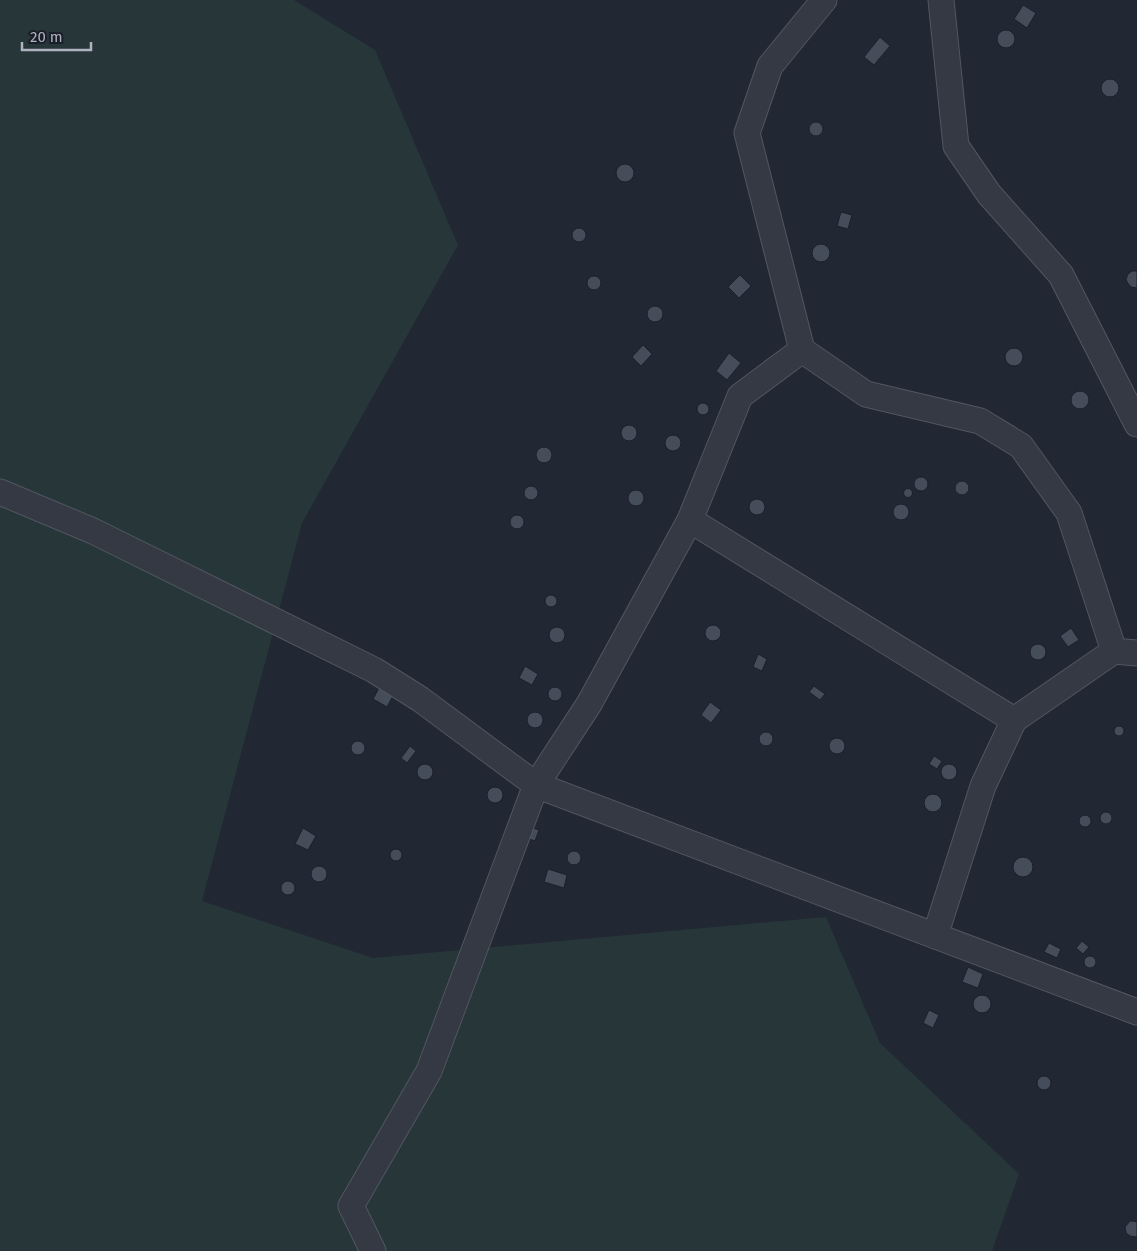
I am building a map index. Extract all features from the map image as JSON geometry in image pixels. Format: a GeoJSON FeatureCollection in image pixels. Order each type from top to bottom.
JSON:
{"type":"FeatureCollection","features":[{"type":"Feature","properties":{"kind":"street"},"geometry":{"type":"LineString","coordinates":[[824,0],[770,66],[747,133],[802,350],[866,394],[980,421],[1021,446],[1069,513],[1126,652],[1014,720],[983,786],[935,936]]}},
{"type":"Feature","properties":{"kind":"street"},"geometry":{"type":"LineString","coordinates":[[941,0],[956,146],[989,194],[1061,276],[1137,424]]}},
{"type":"Feature","properties":{"kind":"street"},"geometry":{"type":"LineString","coordinates":[[373,1251],[351,1206],[429,1072],[536,785],[588,704],[690,520],[740,396],[802,350]]}},
{"type":"Feature","properties":{"kind":"street"},"geometry":{"type":"LineString","coordinates":[[0,492],[93,531],[374,670],[420,699],[536,785],[1137,1012]]}},
{"type":"Feature","properties":{"kind":"street"},"geometry":{"type":"LineString","coordinates":[[690,520],[1014,720]]}},
{"type":"Feature","properties":{"kind":"shaded area"},"geometry":{"type":"Polygon","coordinates":[[[0,0],[294,0],[375,50],[458,245],[302,523],[202,901],[373,958],[826,917],[880,1043],[1019,1174],[992,1251],[0,1251],[0,0]]]}},
{"type":"Feature","properties":{"kind":"building"},"geometry":{"type":"Polygon","coordinates":[[[1023,5],[1036,13],[1027,28],[1014,19],[1023,5]]]}},
{"type":"Feature","properties":{"kind":"building"},"geometry":{"type":"Polygon","coordinates":[[[1006,30],[1012,33],[1015,39],[1012,45],[1006,48],[1000,45],[997,39],[1000,33],[1006,30]]]}},
{"type":"Feature","properties":{"kind":"building"},"geometry":{"type":"Polygon","coordinates":[[[880,37],[890,46],[874,65],[864,57],[880,37]]]}},
{"type":"Feature","properties":{"kind":"building"},"geometry":{"type":"Polygon","coordinates":[[[1110,79],[1116,82],[1119,88],[1116,94],[1110,97],[1104,94],[1101,88],[1104,82],[1110,79]]]}},
{"type":"Feature","properties":{"kind":"building"},"geometry":{"type":"Polygon","coordinates":[[[813,122],[819,122],[823,129],[819,136],[813,136],[809,132],[809,126],[813,122]]]}},
{"type":"Feature","properties":{"kind":"building"},"geometry":{"type":"Polygon","coordinates":[[[625,164],[631,167],[634,173],[631,179],[625,182],[619,179],[616,173],[619,167],[625,164]]]}},
{"type":"Feature","properties":{"kind":"building"},"geometry":{"type":"Polygon","coordinates":[[[841,212],[852,215],[848,229],[837,226],[841,212]]]}},
{"type":"Feature","properties":{"kind":"building"},"geometry":{"type":"Polygon","coordinates":[[[576,228],[582,228],[586,235],[582,242],[576,242],[572,238],[572,232],[576,228]]]}},
{"type":"Feature","properties":{"kind":"building"},"geometry":{"type":"Polygon","coordinates":[[[821,244],[827,247],[830,253],[827,259],[821,262],[815,259],[812,253],[815,247],[821,244]]]}},
{"type":"Feature","properties":{"kind":"building"},"geometry":{"type":"Polygon","coordinates":[[[1132,271],[1137,271],[1137,288],[1131,287],[1126,279],[1132,271]]]}},
{"type":"Feature","properties":{"kind":"building"},"geometry":{"type":"Polygon","coordinates":[[[740,275],[751,286],[739,298],[728,287],[740,275]]]}},
{"type":"Feature","properties":{"kind":"building"},"geometry":{"type":"Polygon","coordinates":[[[594,276],[599,278],[601,283],[599,288],[594,290],[589,288],[587,283],[589,278],[594,276]]]}},
{"type":"Feature","properties":{"kind":"building"},"geometry":{"type":"Polygon","coordinates":[[[655,306],[661,308],[663,314],[661,320],[655,322],[649,320],[647,314],[649,308],[655,306]]]}},
{"type":"Feature","properties":{"kind":"building"},"geometry":{"type":"Polygon","coordinates":[[[643,345],[652,354],[641,366],[632,357],[643,345]]]}},
{"type":"Feature","properties":{"kind":"building"},"geometry":{"type":"Polygon","coordinates":[[[1014,348],[1020,351],[1023,357],[1020,363],[1014,366],[1008,363],[1005,357],[1008,351],[1014,348]]]}},
{"type":"Feature","properties":{"kind":"building"},"geometry":{"type":"Polygon","coordinates":[[[729,353],[741,363],[727,380],[716,371],[729,353]]]}},
{"type":"Feature","properties":{"kind":"building"},"geometry":{"type":"Polygon","coordinates":[[[1076,391],[1084,391],[1089,396],[1087,407],[1076,409],[1071,404],[1071,396],[1076,391]]]}},
{"type":"Feature","properties":{"kind":"building"},"geometry":{"type":"Polygon","coordinates":[[[701,403],[705,403],[709,409],[705,415],[701,415],[697,411],[697,407],[701,403]]]}},
{"type":"Feature","properties":{"kind":"building"},"geometry":{"type":"Polygon","coordinates":[[[629,425],[635,427],[637,433],[635,439],[629,441],[623,439],[621,433],[623,427],[629,425]]]}},
{"type":"Feature","properties":{"kind":"building"},"geometry":{"type":"Polygon","coordinates":[[[670,435],[676,435],[681,440],[679,449],[670,451],[665,446],[665,440],[670,435]]]}},
{"type":"Feature","properties":{"kind":"building"},"geometry":{"type":"Polygon","coordinates":[[[544,447],[552,455],[544,463],[536,455],[544,447]]]}},
{"type":"Feature","properties":{"kind":"building"},"geometry":{"type":"Polygon","coordinates":[[[921,477],[926,479],[928,484],[926,489],[921,491],[916,489],[914,484],[916,479],[921,477]]]}},
{"type":"Feature","properties":{"kind":"building"},"geometry":{"type":"Polygon","coordinates":[[[959,481],[965,481],[969,488],[965,495],[959,495],[955,491],[955,485],[959,481]]]}},
{"type":"Feature","properties":{"kind":"building"},"geometry":{"type":"Polygon","coordinates":[[[531,486],[536,488],[538,493],[536,498],[531,500],[526,498],[524,493],[526,488],[531,486]]]}},
{"type":"Feature","properties":{"kind":"building"},"geometry":{"type":"Polygon","coordinates":[[[908,489],[912,493],[908,497],[904,493],[908,489]]]}},
{"type":"Feature","properties":{"kind":"building"},"geometry":{"type":"Polygon","coordinates":[[[633,490],[639,490],[644,495],[642,504],[633,506],[628,501],[628,495],[633,490]]]}},
{"type":"Feature","properties":{"kind":"building"},"geometry":{"type":"Polygon","coordinates":[[[757,499],[763,501],[765,507],[763,513],[757,515],[751,513],[749,507],[751,501],[757,499]]]}},
{"type":"Feature","properties":{"kind":"building"},"geometry":{"type":"Polygon","coordinates":[[[898,504],[904,504],[909,509],[907,518],[898,520],[893,515],[893,509],[898,504]]]}},
{"type":"Feature","properties":{"kind":"building"},"geometry":{"type":"Polygon","coordinates":[[[517,515],[522,517],[524,522],[522,527],[517,529],[512,527],[510,522],[512,517],[517,515]]]}},
{"type":"Feature","properties":{"kind":"building"},"geometry":{"type":"Polygon","coordinates":[[[549,595],[553,595],[557,601],[553,607],[549,607],[545,603],[545,599],[549,595]]]}},
{"type":"Feature","properties":{"kind":"building"},"geometry":{"type":"Polygon","coordinates":[[[710,625],[716,625],[721,630],[719,639],[710,641],[705,636],[705,630],[710,625]]]}},
{"type":"Feature","properties":{"kind":"building"},"geometry":{"type":"Polygon","coordinates":[[[557,627],[563,629],[565,635],[563,641],[557,643],[551,641],[549,635],[551,629],[557,627]]]}},
{"type":"Feature","properties":{"kind":"building"},"geometry":{"type":"Polygon","coordinates":[[[1071,628],[1079,640],[1068,647],[1060,636],[1071,628]]]}},
{"type":"Feature","properties":{"kind":"building"},"geometry":{"type":"Polygon","coordinates":[[[1038,644],[1044,646],[1046,652],[1044,658],[1038,660],[1032,658],[1030,652],[1032,646],[1038,644]]]}},
{"type":"Feature","properties":{"kind":"building"},"geometry":{"type":"Polygon","coordinates":[[[758,654],[767,659],[762,671],[753,667],[758,654]]]}},
{"type":"Feature","properties":{"kind":"building"},"geometry":{"type":"Polygon","coordinates":[[[525,666],[538,674],[532,685],[519,678],[525,666]]]}},
{"type":"Feature","properties":{"kind":"building"},"geometry":{"type":"Polygon","coordinates":[[[380,686],[394,694],[387,707],[373,699],[380,686]]]}},
{"type":"Feature","properties":{"kind":"building"},"geometry":{"type":"Polygon","coordinates":[[[814,686],[825,694],[820,700],[809,692],[814,686]]]}},
{"type":"Feature","properties":{"kind":"building"},"geometry":{"type":"Polygon","coordinates":[[[555,687],[560,689],[562,694],[560,699],[555,701],[550,699],[548,694],[550,689],[555,687]]]}},
{"type":"Feature","properties":{"kind":"building"},"geometry":{"type":"Polygon","coordinates":[[[710,702],[721,710],[711,723],[701,715],[710,702]]]}},
{"type":"Feature","properties":{"kind":"building"},"geometry":{"type":"Polygon","coordinates":[[[535,712],[541,714],[543,720],[541,726],[535,728],[529,726],[527,720],[529,714],[535,712]]]}},
{"type":"Feature","properties":{"kind":"building"},"geometry":{"type":"Polygon","coordinates":[[[1117,726],[1121,726],[1124,731],[1123,735],[1117,736],[1114,733],[1114,729],[1117,726]]]}},
{"type":"Feature","properties":{"kind":"building"},"geometry":{"type":"Polygon","coordinates":[[[766,732],[771,734],[773,739],[771,744],[766,746],[761,744],[759,739],[761,734],[766,732]]]}},
{"type":"Feature","properties":{"kind":"building"},"geometry":{"type":"Polygon","coordinates":[[[837,738],[845,746],[837,754],[829,746],[837,738]]]}},
{"type":"Feature","properties":{"kind":"building"},"geometry":{"type":"Polygon","coordinates":[[[358,741],[363,743],[365,748],[363,753],[358,755],[353,753],[351,748],[353,743],[358,741]]]}},
{"type":"Feature","properties":{"kind":"building"},"geometry":{"type":"Polygon","coordinates":[[[410,746],[416,751],[407,763],[401,758],[410,746]]]}},
{"type":"Feature","properties":{"kind":"building"},"geometry":{"type":"Polygon","coordinates":[[[934,756],[942,761],[937,769],[929,764],[934,756]]]}},
{"type":"Feature","properties":{"kind":"building"},"geometry":{"type":"Polygon","coordinates":[[[425,764],[431,766],[433,772],[431,778],[425,780],[419,778],[417,772],[419,766],[425,764]]]}},
{"type":"Feature","properties":{"kind":"building"},"geometry":{"type":"Polygon","coordinates":[[[949,764],[957,772],[949,780],[941,772],[949,764]]]}},
{"type":"Feature","properties":{"kind":"building"},"geometry":{"type":"Polygon","coordinates":[[[492,787],[498,787],[503,792],[501,801],[492,803],[487,798],[487,792],[492,787]]]}},
{"type":"Feature","properties":{"kind":"building"},"geometry":{"type":"Polygon","coordinates":[[[933,794],[939,797],[942,803],[939,809],[933,812],[927,809],[924,803],[927,797],[933,794]]]}},
{"type":"Feature","properties":{"kind":"building"},"geometry":{"type":"Polygon","coordinates":[[[1108,812],[1111,813],[1111,823],[1104,824],[1101,823],[1100,816],[1101,813],[1108,812]]]}},
{"type":"Feature","properties":{"kind":"building"},"geometry":{"type":"Polygon","coordinates":[[[1083,815],[1087,815],[1091,821],[1087,827],[1083,827],[1079,823],[1079,819],[1083,815]]]}},
{"type":"Feature","properties":{"kind":"building"},"geometry":{"type":"Polygon","coordinates":[[[530,827],[539,830],[535,841],[526,838],[530,827]]]}},
{"type":"Feature","properties":{"kind":"building"},"geometry":{"type":"Polygon","coordinates":[[[303,828],[316,836],[308,850],[295,844],[303,828]]]}},
{"type":"Feature","properties":{"kind":"building"},"geometry":{"type":"Polygon","coordinates":[[[394,849],[398,849],[402,855],[398,861],[394,861],[390,857],[390,853],[394,849]]]}},
{"type":"Feature","properties":{"kind":"building"},"geometry":{"type":"Polygon","coordinates":[[[574,851],[579,853],[581,858],[579,863],[574,865],[569,863],[567,858],[569,853],[574,851]]]}},
{"type":"Feature","properties":{"kind":"building"},"geometry":{"type":"Polygon","coordinates":[[[1023,857],[1030,860],[1033,867],[1030,874],[1023,877],[1016,874],[1013,867],[1016,860],[1023,857]]]}},
{"type":"Feature","properties":{"kind":"building"},"geometry":{"type":"Polygon","coordinates":[[[319,866],[325,868],[327,874],[325,880],[319,882],[313,880],[311,874],[313,868],[319,866]]]}},
{"type":"Feature","properties":{"kind":"building"},"geometry":{"type":"Polygon","coordinates":[[[548,869],[567,875],[564,888],[544,882],[548,869]]]}},
{"type":"Feature","properties":{"kind":"building"},"geometry":{"type":"Polygon","coordinates":[[[285,881],[291,881],[295,888],[291,895],[285,895],[281,891],[281,885],[285,881]]]}},
{"type":"Feature","properties":{"kind":"building"},"geometry":{"type":"Polygon","coordinates":[[[1082,941],[1089,947],[1083,954],[1076,948],[1082,941]]]}},
{"type":"Feature","properties":{"kind":"building"},"geometry":{"type":"Polygon","coordinates":[[[1049,943],[1061,949],[1057,958],[1044,952],[1049,943]]]}},
{"type":"Feature","properties":{"kind":"building"},"geometry":{"type":"Polygon","coordinates":[[[1088,956],[1092,956],[1096,962],[1092,968],[1088,968],[1084,964],[1084,960],[1088,956]]]}},
{"type":"Feature","properties":{"kind":"building"},"geometry":{"type":"Polygon","coordinates":[[[968,967],[983,974],[978,988],[962,982],[968,967]]]}},
{"type":"Feature","properties":{"kind":"building"},"geometry":{"type":"Polygon","coordinates":[[[982,995],[988,998],[991,1004],[988,1010],[982,1013],[976,1010],[973,1004],[976,998],[982,995]]]}},
{"type":"Feature","properties":{"kind":"building"},"geometry":{"type":"Polygon","coordinates":[[[929,1010],[939,1015],[933,1028],[923,1023],[929,1010]]]}},
{"type":"Feature","properties":{"kind":"building"},"geometry":{"type":"Polygon","coordinates":[[[1041,1076],[1047,1076],[1051,1083],[1047,1090],[1041,1090],[1037,1086],[1037,1080],[1041,1076]]]}},
{"type":"Feature","properties":{"kind":"building"},"geometry":{"type":"Polygon","coordinates":[[[1130,1221],[1137,1222],[1136,1237],[1126,1233],[1125,1227],[1130,1221]]]}}]}
